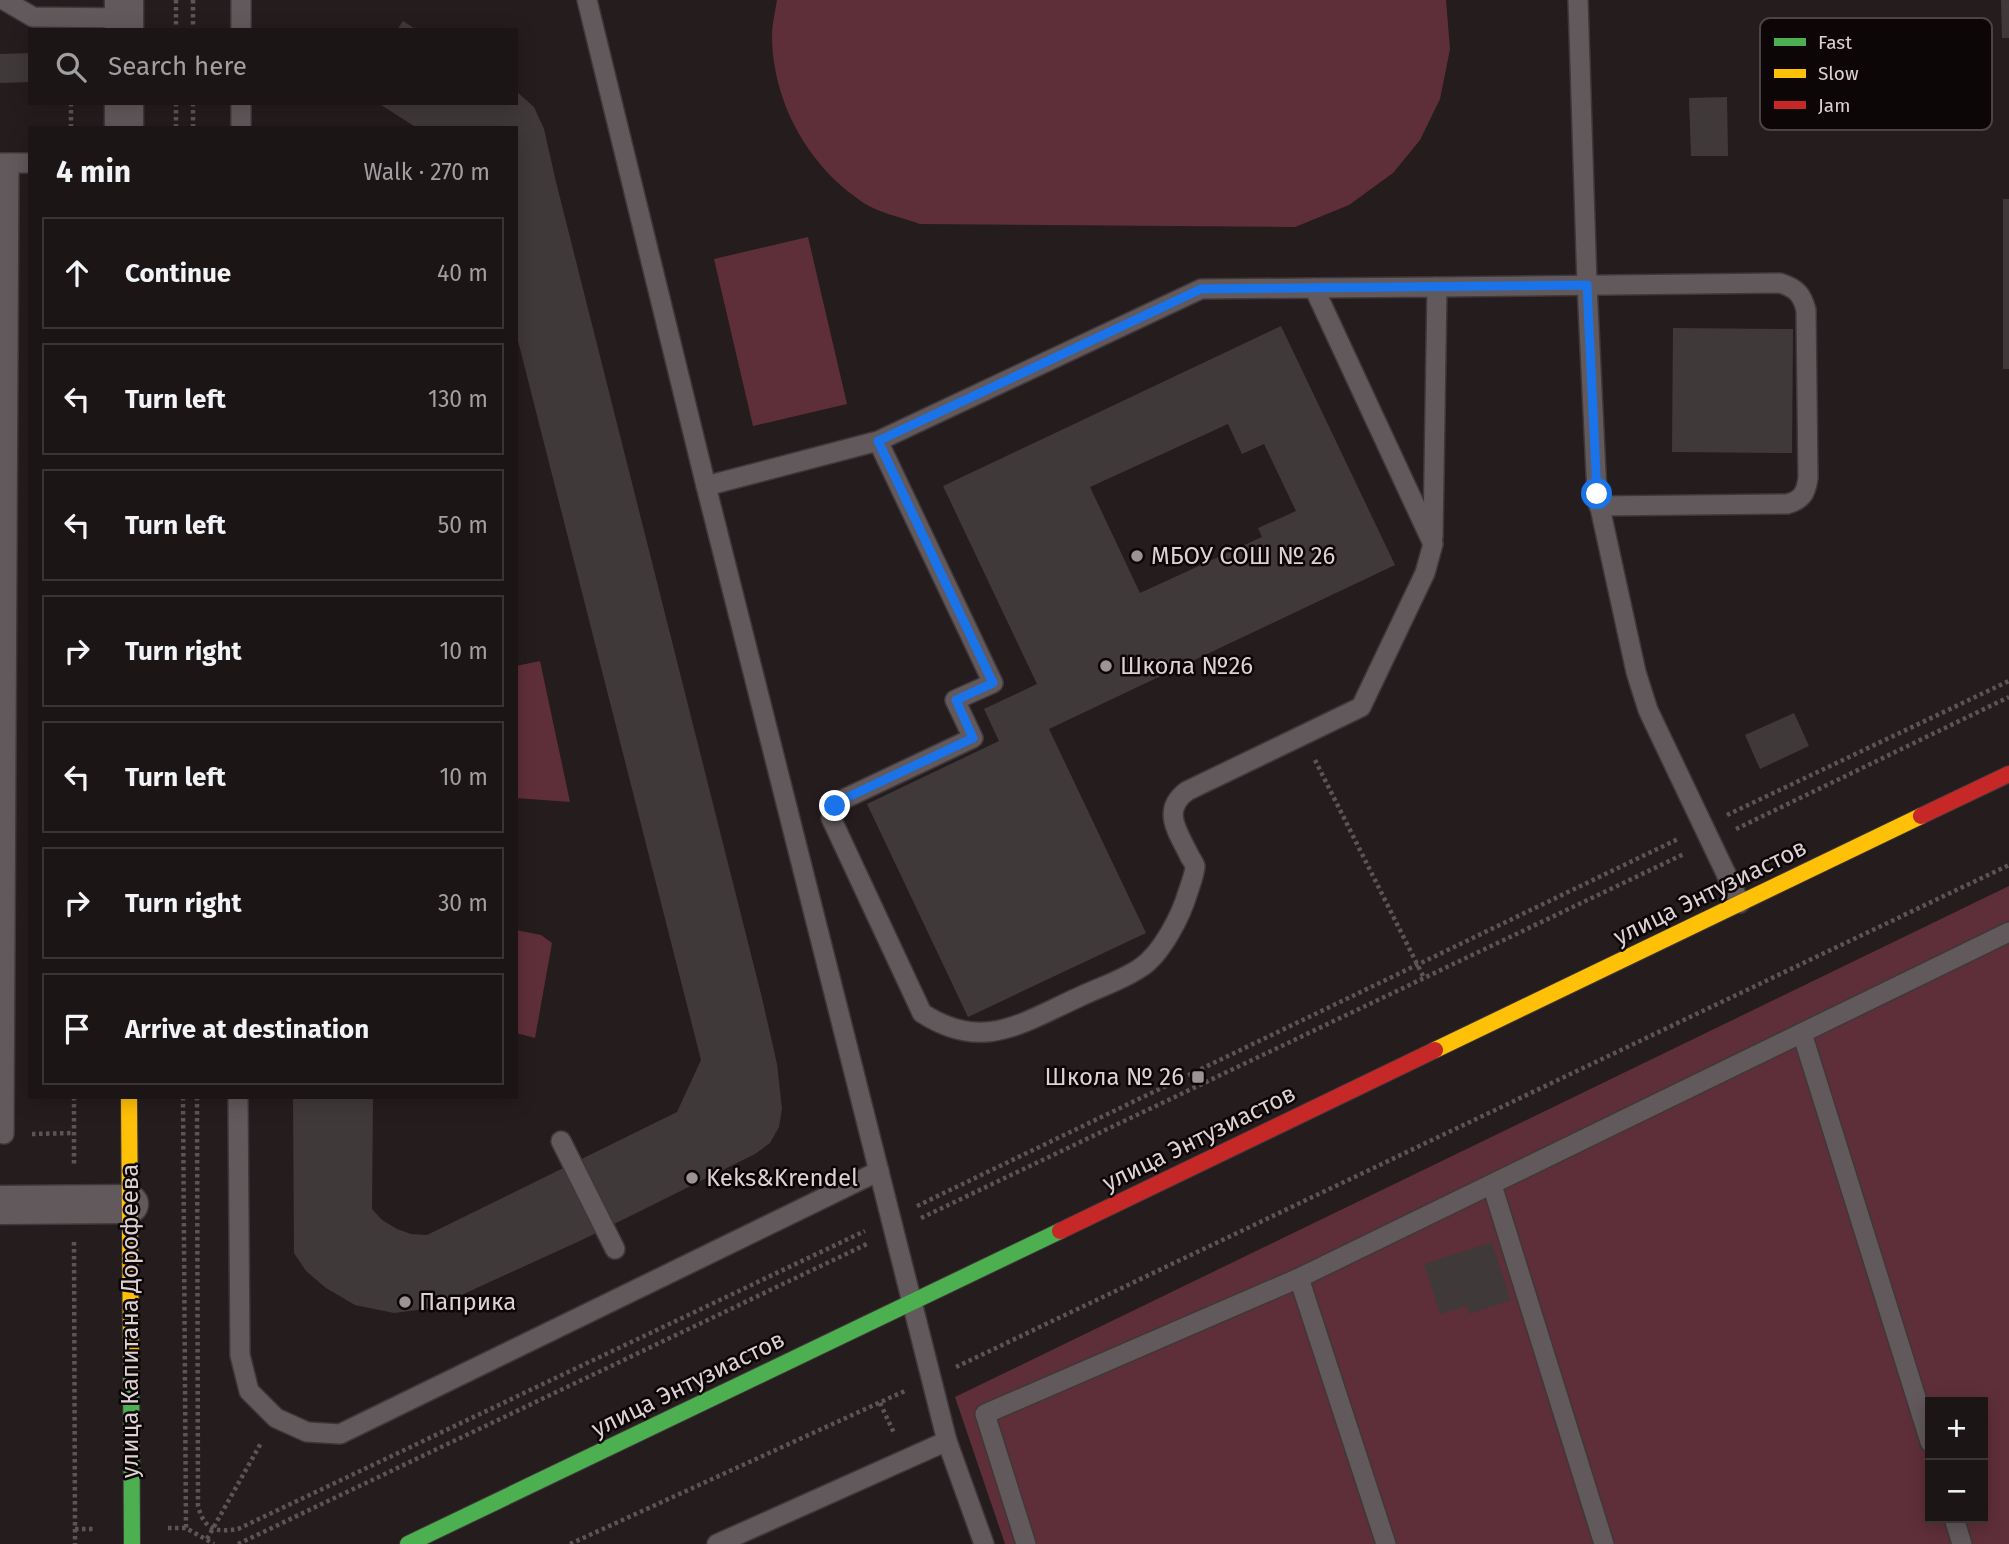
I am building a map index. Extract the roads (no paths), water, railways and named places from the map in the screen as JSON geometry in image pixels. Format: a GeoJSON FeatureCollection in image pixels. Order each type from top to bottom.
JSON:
{"type":"FeatureCollection","features":[{"type":"Feature","properties":{"kind":"street"},"geometry":{"type":"LineString","coordinates":[[124,105],[124,126]]}},
{"type":"Feature","properties":{"kind":"street","name":"улица Энтузиастов"},"geometry":{"type":"LineString","coordinates":[[408,1544],[2009,774]]}},
{"type":"Feature","properties":{"kind":"street","name":"улица Капитана Дорофеева"},"geometry":{"type":"LineString","coordinates":[[129,1099],[132,1544]]}},
{"type":"Feature","properties":{"kind":"street"},"geometry":{"type":"LineString","coordinates":[[0,1205],[129,1205]]}},
{"type":"Feature","properties":{"kind":"lane"},"geometry":{"type":"LineString","coordinates":[[4,0],[33,17],[124,16]]}},
{"type":"Feature","properties":{"kind":"lane"},"geometry":{"type":"LineString","coordinates":[[241,0],[241,28]]}},
{"type":"Feature","properties":{"kind":"lane"},"geometry":{"type":"LineString","coordinates":[[587,0],[706,485],[947,1441],[984,1544]]}},
{"type":"Feature","properties":{"kind":"lane"},"geometry":{"type":"LineString","coordinates":[[1578,0],[1595,483],[1636,672],[1648,710],[1740,903]]}},
{"type":"Feature","properties":{"kind":"lane"},"geometry":{"type":"LineString","coordinates":[[241,105],[241,126]]}},
{"type":"Feature","properties":{"kind":"lane"},"geometry":{"type":"LineString","coordinates":[[4,1134],[5,163],[28,163]]}},
{"type":"Feature","properties":{"kind":"lane"},"geometry":{"type":"LineString","coordinates":[[706,485],[878,441],[1201,289],[1780,283],[1794,288],[1803,297],[1806,310],[1808,478],[1803,497],[1787,505],[1600,506]]}},
{"type":"Feature","properties":{"kind":"lane"},"geometry":{"type":"LineString","coordinates":[[878,441],[993,683],[956,700],[973,738],[846,798],[835,806],[831,818],[922,1013],[939,1024],[960,1031],[990,1033],[1019,1025],[1142,968],[1178,918],[1195,866],[1172,819],[1179,798],[1187,791],[1355,712],[1362,705],[1425,573],[1433,544],[1437,286]]}},
{"type":"Feature","properties":{"kind":"lane"},"geometry":{"type":"LineString","coordinates":[[1314,288],[1433,544]]}},
{"type":"Feature","properties":{"kind":"lane"},"geometry":{"type":"LineString","coordinates":[[1026,1544],[985,1413],[1299,1278],[2009,932]]}},
{"type":"Feature","properties":{"kind":"lane"},"geometry":{"type":"LineString","coordinates":[[1802,1033],[1925,1426]]}},
{"type":"Feature","properties":{"kind":"lane"},"geometry":{"type":"LineString","coordinates":[[238,1099],[240,1355],[249,1391],[275,1418],[307,1432],[340,1434],[879,1171]]}},
{"type":"Feature","properties":{"kind":"lane"},"geometry":{"type":"LineString","coordinates":[[561,1141],[615,1249]]}},
{"type":"Feature","properties":{"kind":"lane"},"geometry":{"type":"LineString","coordinates":[[1492,1185],[1604,1544]]}},
{"type":"Feature","properties":{"kind":"lane"},"geometry":{"type":"LineString","coordinates":[[1299,1278],[1386,1544]]}},
{"type":"Feature","properties":{"kind":"lane"},"geometry":{"type":"LineString","coordinates":[[717,1544],[947,1441]]}},
{"type":"Feature","properties":{"kind":"lane"},"geometry":{"type":"LineString","coordinates":[[1956,1523],[1962,1544]]}},
{"type":"Feature","properties":{"kind":"place","name":"МБОУ СОШ № 26"},"geometry":{"type":"Point","coordinates":[1137,556]}},
{"type":"Feature","properties":{"kind":"place","name":"Школа №26"},"geometry":{"type":"Point","coordinates":[1106,666]}},
{"type":"Feature","properties":{"kind":"place","name":"Школа № 26"},"geometry":{"type":"Point","coordinates":[1198,1077]}},
{"type":"Feature","properties":{"kind":"place","name":"Keks&Krendel"},"geometry":{"type":"Point","coordinates":[692,1178]}},
{"type":"Feature","properties":{"kind":"place","name":"Паприка"},"geometry":{"type":"Point","coordinates":[405,1302]}}]}
